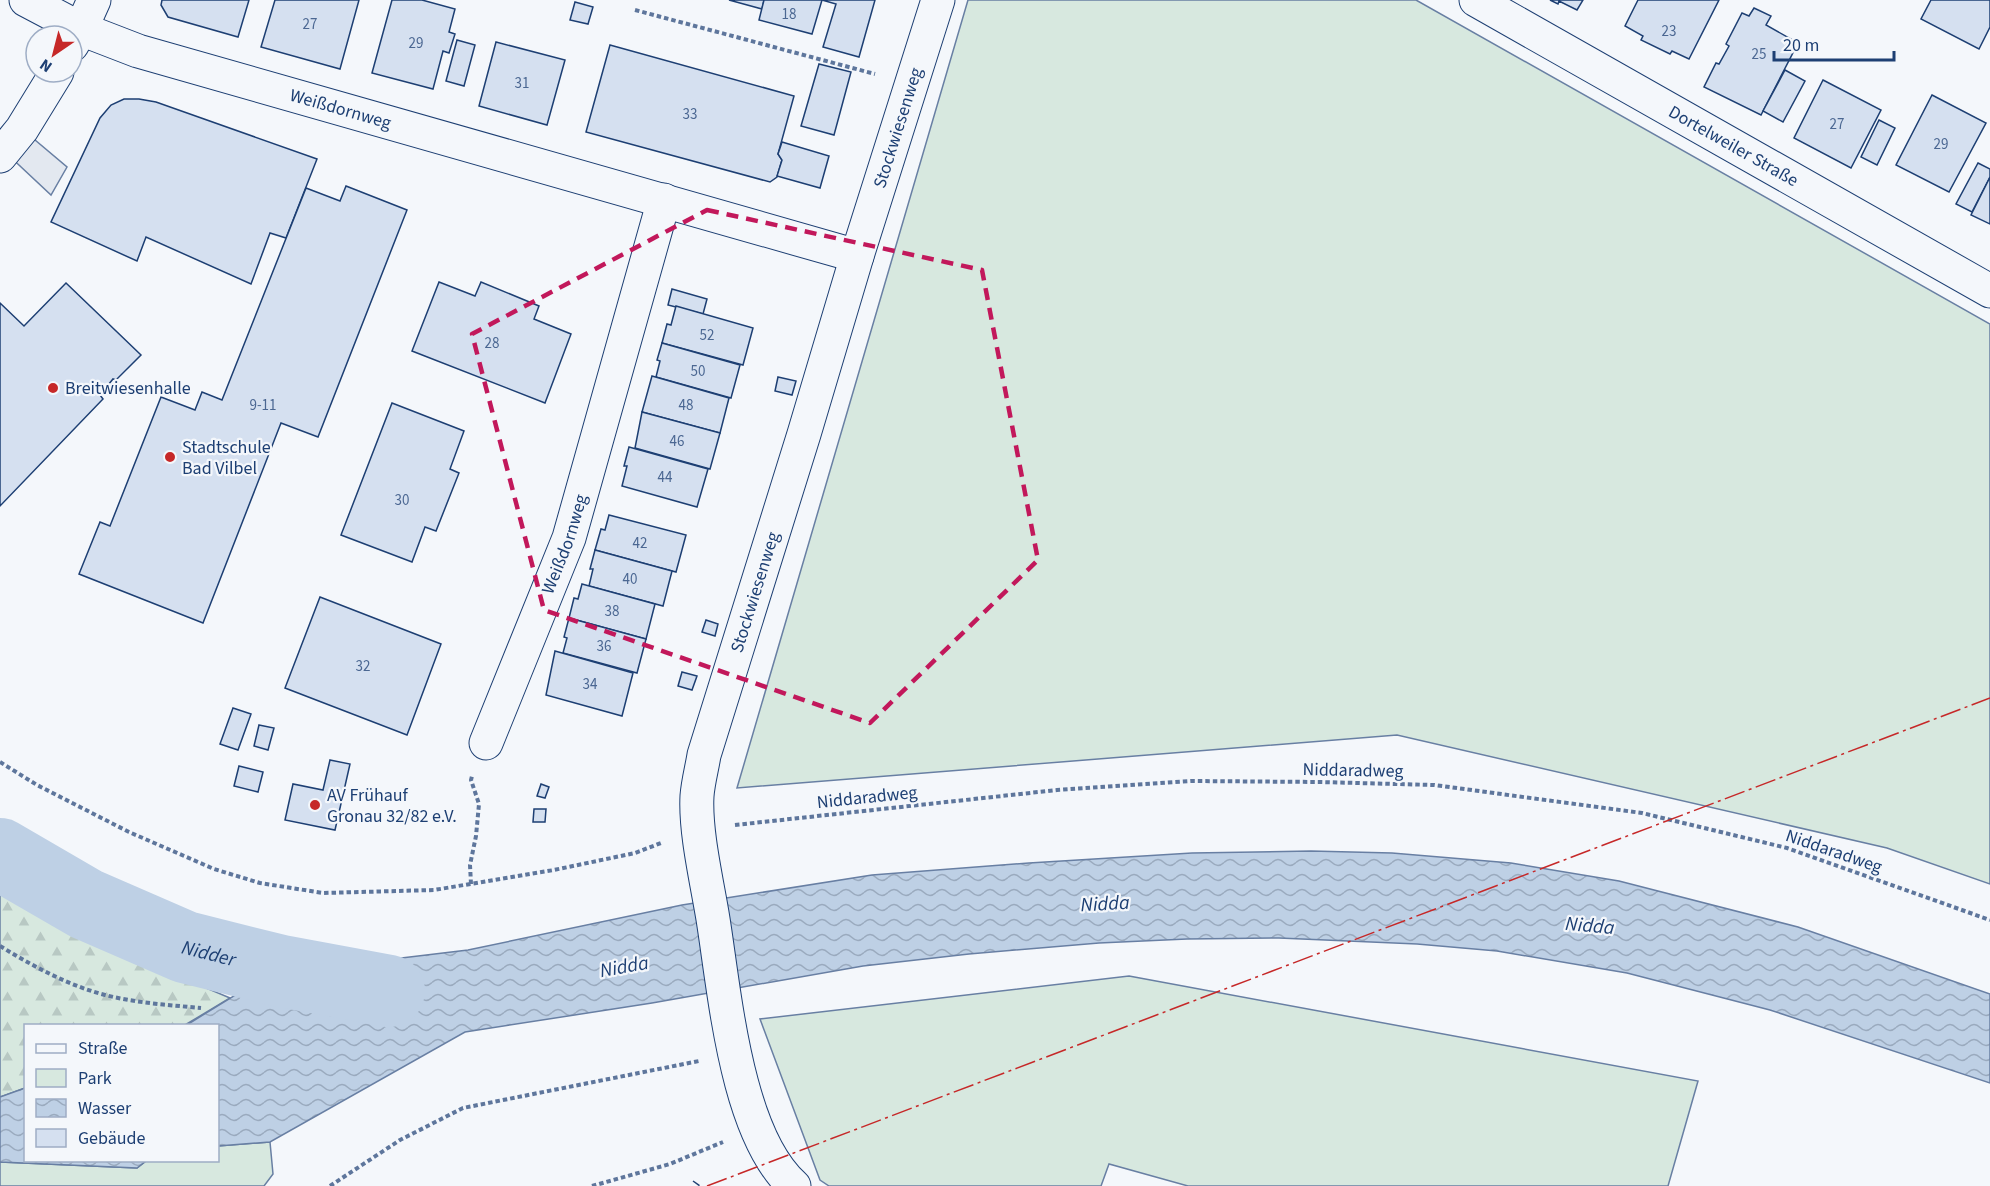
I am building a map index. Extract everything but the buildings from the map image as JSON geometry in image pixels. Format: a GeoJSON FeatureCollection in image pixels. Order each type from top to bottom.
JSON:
{"type":"FeatureCollection","features":[{"type":"Feature","properties":{"kind":"street","name":"Weißdornweg"},"geometry":{"type":"LineString","coordinates":[[26,0],[80,24]]}},
{"type":"Feature","properties":{"kind":"street","name":"Stockwiesenweg"},"geometry":{"type":"LineString","coordinates":[[794,1186],[783,1176],[761,1140],[735,1054],[700,836],[697,796],[704,755],[938,0]]}},
{"type":"Feature","properties":{"kind":"street","name":"Dortelweiler Straße"},"geometry":{"type":"LineString","coordinates":[[1476,0],[1990,291]]}},
{"type":"Feature","properties":{"kind":"street","name":"Weißdornweg"},"geometry":{"type":"LineString","coordinates":[[84,26],[138,51],[857,256]]}},
{"type":"Feature","properties":{"kind":"street"},"geometry":{"type":"LineString","coordinates":[[0,156],[22,129],[50,84]]}},
{"type":"Feature","properties":{"kind":"street","name":"Weißdornweg"},"geometry":{"type":"LineString","coordinates":[[486,743],[572,528],[664,200]]}},
{"type":"Feature","properties":{"kind":"path"},"geometry":{"type":"LineString","coordinates":[[635,10],[911,84]]}},
{"type":"Feature","properties":{"kind":"path"},"geometry":{"type":"LineString","coordinates":[[471,884],[470,865],[476,836],[478,804],[471,780],[486,743]]}},
{"type":"Feature","properties":{"kind":"path","name":"Niddaradweg"},"geometry":{"type":"LineString","coordinates":[[0,762],[37,785],[129,832],[214,869],[260,883],[323,893],[434,890],[554,870],[700,836],[1057,790],[1192,781],[1320,782],[1434,785],[1642,813],[1787,848],[1990,920]]}},
{"type":"Feature","properties":{"kind":"path"},"geometry":{"type":"LineString","coordinates":[[0,946],[41,971],[103,994],[145,1002],[201,1008]]}},
{"type":"Feature","properties":{"kind":"path"},"geometry":{"type":"LineString","coordinates":[[330,1186],[400,1140],[463,1108],[735,1054]]}},
{"type":"Feature","properties":{"kind":"path"},"geometry":{"type":"LineString","coordinates":[[592,1186],[670,1164],[757,1128]]}},
{"type":"Feature","properties":{"kind":"highlighted area"},"geometry":{"type":"Polygon","coordinates":[[[707,210],[982,270],[1038,560],[870,723],[544,610],[472,334],[707,210]]]}},
{"type":"Feature","properties":{"kind":"green space"},"geometry":{"type":"Polygon","coordinates":[[[968,0],[1416,0],[1990,324],[1990,884],[1887,848],[1397,735],[737,788],[968,0]]]}},
{"type":"Feature","properties":{"kind":"green space"},"geometry":{"type":"Polygon","coordinates":[[[0,885],[113,946],[230,998],[187,1024],[24,1024],[24,1088],[0,1097],[0,885]]]}},
{"type":"Feature","properties":{"kind":"green space"},"geometry":{"type":"Polygon","coordinates":[[[1129,976],[1698,1081],[1668,1186],[1188,1186],[1109,1164],[1101,1186],[829,1186],[820,1180],[760,1019],[1129,976]]]}},
{"type":"Feature","properties":{"kind":"green space"},"geometry":{"type":"Polygon","coordinates":[[[270,1142],[273,1174],[264,1186],[0,1186],[0,1162],[137,1168],[145,1162],[219,1162],[219,1146],[270,1142]]]}},
{"type":"Feature","properties":{"kind":"shaded area"},"geometry":{"type":"Polygon","coordinates":[[[22,129],[67,167],[51,195],[4,151],[22,129]]]}},
{"type":"Feature","properties":{"kind":"water","name":"Nidda"},"geometry":{"type":"Polygon","coordinates":[[[1311,851],[1392,853],[1511,863],[1619,881],[1798,927],[1990,994],[1990,1083],[1770,1010],[1627,973],[1497,951],[1417,944],[1279,938],[1099,943],[863,966],[652,1003],[465,1032],[270,1142],[219,1146],[219,1024],[188,1024],[263,978],[318,968],[468,950],[682,905],[872,875],[1192,853],[1311,851]]]}},
{"type":"Feature","properties":{"kind":"water"},"geometry":{"type":"Polygon","coordinates":[[[24,1088],[24,1162],[145,1162],[137,1168],[0,1162],[0,1097],[24,1088]]]}},
{"type":"Feature","properties":{"kind":"waterway","name":"Nidder"},"geometry":{"type":"LineString","coordinates":[[0,854],[86,904],[185,947],[281,971],[389,991]]}},
{"type":"Feature","properties":{"kind":"fence"},"geometry":{"type":"LineString","coordinates":[[693,1181],[700,1186]]}},
{"type":"Feature","properties":{"kind":"power"},"geometry":{"type":"LineString","coordinates":[[707,1186],[1990,698]]}},
{"type":"Feature","properties":{"kind":"place","name":"Breitwiesenhalle"},"geometry":{"type":"Point","coordinates":[53,388]}},
{"type":"Feature","properties":{"kind":"place","name":"Stadtschule Bad Vilbel"},"geometry":{"type":"Point","coordinates":[170,457]}},
{"type":"Feature","properties":{"kind":"place","name":"AV Frühauf Gronau 32/82 e.V."},"geometry":{"type":"Point","coordinates":[315,805]}}]}
